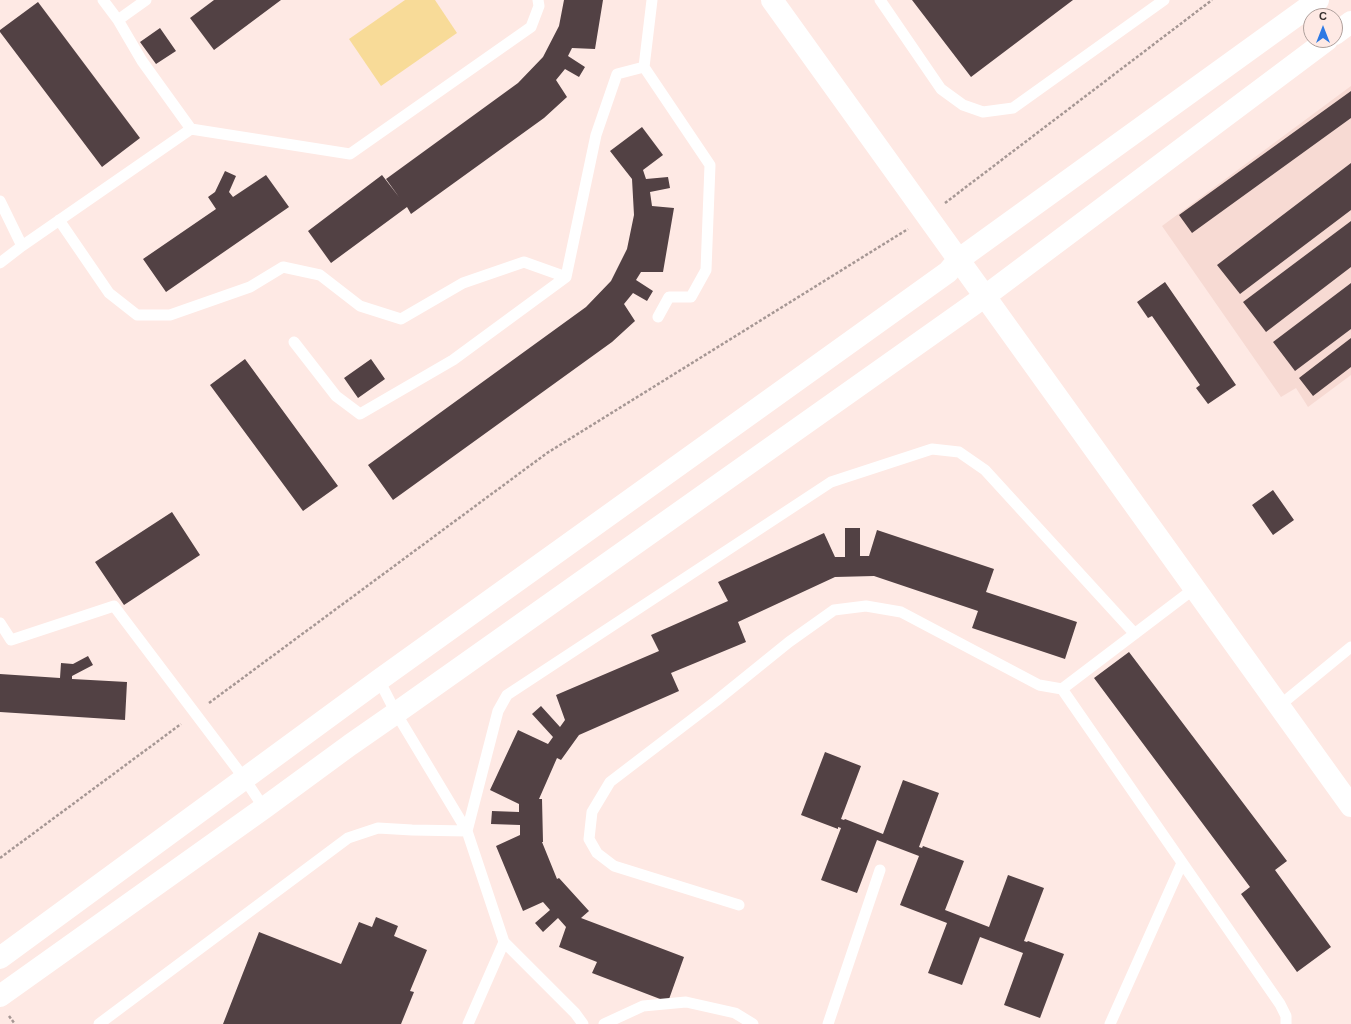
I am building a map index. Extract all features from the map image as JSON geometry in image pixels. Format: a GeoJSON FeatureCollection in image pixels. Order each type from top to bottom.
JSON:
{"type":"FeatureCollection","features":[{"type":"Feature","properties":{"kind":"main road"},"geometry":{"type":"LineString","coordinates":[[772,0],[1351,806]]}},
{"type":"Feature","properties":{"kind":"main road"},"geometry":{"type":"LineString","coordinates":[[0,958],[379,680],[948,272],[958,260],[1318,0]]}},
{"type":"Feature","properties":{"kind":"main road"},"geometry":{"type":"LineString","coordinates":[[0,996],[350,745],[984,297],[1316,48]]}},
{"type":"Feature","properties":{"kind":"lane"},"geometry":{"type":"LineString","coordinates":[[103,0],[118,20],[142,61],[191,129]]}},
{"type":"Feature","properties":{"kind":"lane"},"geometry":{"type":"LineString","coordinates":[[118,20],[146,0]]}},
{"type":"Feature","properties":{"kind":"lane"},"geometry":{"type":"LineString","coordinates":[[0,264],[22,246],[191,129],[350,154],[531,27],[539,6],[538,0]]}},
{"type":"Feature","properties":{"kind":"lane"},"geometry":{"type":"LineString","coordinates":[[652,0],[644,67],[710,165],[706,270],[691,296],[669,296],[658,317]]}},
{"type":"Feature","properties":{"kind":"lane"},"geometry":{"type":"LineString","coordinates":[[880,0],[941,89],[963,105],[983,112],[1012,108],[1164,0]]}},
{"type":"Feature","properties":{"kind":"lane"},"geometry":{"type":"LineString","coordinates":[[294,342],[336,396],[360,414],[453,360],[566,277],[596,136],[617,74],[644,67]]}},
{"type":"Feature","properties":{"kind":"lane"},"geometry":{"type":"LineString","coordinates":[[0,201],[22,246]]}},
{"type":"Feature","properties":{"kind":"lane"},"geometry":{"type":"LineString","coordinates":[[59,220],[109,294],[137,315],[170,315],[250,287],[283,266],[320,275],[360,306],[401,319],[463,283],[524,262],[566,277]]}},
{"type":"Feature","properties":{"kind":"lane"},"geometry":{"type":"LineString","coordinates":[[467,831],[498,710],[507,695],[831,482],[932,449],[959,452],[985,470],[1135,634]]}},
{"type":"Feature","properties":{"kind":"lane"},"geometry":{"type":"LineString","coordinates":[[1062,689],[1195,588]]}},
{"type":"Feature","properties":{"kind":"lane"},"geometry":{"type":"LineString","coordinates":[[0,623],[11,640],[114,606],[244,778],[264,808]]}},
{"type":"Feature","properties":{"kind":"lane"},"geometry":{"type":"LineString","coordinates":[[739,905],[614,866],[597,853],[589,839],[592,812],[610,782],[716,701],[789,642],[834,610],[866,606],[901,612],[1039,685],[1062,689],[1280,1004],[1286,1016],[1286,1024]]}},
{"type":"Feature","properties":{"kind":"lane"},"geometry":{"type":"LineString","coordinates":[[1279,706],[1351,647]]}},
{"type":"Feature","properties":{"kind":"lane"},"geometry":{"type":"LineString","coordinates":[[379,680],[396,713],[467,831],[504,942],[575,1013],[583,1024]]}},
{"type":"Feature","properties":{"kind":"lane"},"geometry":{"type":"LineString","coordinates":[[99,1024],[348,838],[378,828],[467,831]]}},
{"type":"Feature","properties":{"kind":"lane"},"geometry":{"type":"LineString","coordinates":[[1110,1024],[1182,863]]}},
{"type":"Feature","properties":{"kind":"lane"},"geometry":{"type":"LineString","coordinates":[[828,1024],[880,870]]}},
{"type":"Feature","properties":{"kind":"lane"},"geometry":{"type":"LineString","coordinates":[[468,1024],[504,942]]}},
{"type":"Feature","properties":{"kind":"lane"},"geometry":{"type":"LineString","coordinates":[[604,1024],[643,1006],[686,1002],[735,1013],[753,1024]]}},
{"type":"Feature","properties":{"kind":"path"},"geometry":{"type":"LineString","coordinates":[[0,858],[547,453],[927,217],[1212,0]]}},
{"type":"Feature","properties":{"kind":"shaded area"},"geometry":{"type":"Polygon","coordinates":[[[405,0],[435,0],[457,33],[381,86],[349,39],[405,0]]]}},
{"type":"Feature","properties":{"kind":"shaded area"},"geometry":{"type":"Polygon","coordinates":[[[1351,86],[1351,375],[1308,407],[1296,388],[1281,397],[1162,226],[1351,86]]]}},
{"type":"Feature","properties":{"kind":"building"},"geometry":{"type":"Polygon","coordinates":[[[214,0],[281,0],[214,50],[190,18],[214,0]]]}},
{"type":"Feature","properties":{"kind":"building"},"geometry":{"type":"Polygon","coordinates":[[[564,0],[603,0],[595,49],[572,48],[568,56],[585,67],[579,77],[565,69],[556,80],[567,97],[544,118],[411,214],[407,207],[331,263],[308,231],[382,175],[399,197],[386,179],[518,83],[543,57],[559,26],[564,0]]]}},
{"type":"Feature","properties":{"kind":"building"},"geometry":{"type":"Polygon","coordinates":[[[912,0],[1073,0],[971,77],[912,0]]]}},
{"type":"Feature","properties":{"kind":"building"},"geometry":{"type":"Polygon","coordinates":[[[38,2],[140,138],[102,167],[0,32],[0,30],[38,2]]]}},
{"type":"Feature","properties":{"kind":"building"},"geometry":{"type":"Polygon","coordinates":[[[160,28],[176,51],[156,64],[140,42],[160,28]]]}},
{"type":"Feature","properties":{"kind":"building"},"geometry":{"type":"Polygon","coordinates":[[[1351,91],[1351,118],[1192,233],[1179,215],[1351,91]]]}},
{"type":"Feature","properties":{"kind":"building"},"geometry":{"type":"Polygon","coordinates":[[[642,127],[663,155],[643,170],[646,179],[668,177],[670,188],[650,192],[652,206],[674,208],[663,272],[641,272],[636,280],[653,291],[647,301],[633,293],[624,304],[635,321],[612,342],[393,500],[368,465],[586,307],[611,281],[627,249],[634,215],[632,179],[610,151],[642,127]]]}},
{"type":"Feature","properties":{"kind":"building"},"geometry":{"type":"Polygon","coordinates":[[[1351,163],[1351,210],[1240,294],[1217,265],[1351,163]]]}},
{"type":"Feature","properties":{"kind":"building"},"geometry":{"type":"Polygon","coordinates":[[[225,171],[236,176],[229,192],[233,197],[266,175],[289,207],[166,292],[143,259],[216,209],[208,197],[215,192],[225,171]]]}},
{"type":"Feature","properties":{"kind":"building"},"geometry":{"type":"Polygon","coordinates":[[[1351,221],[1351,267],[1266,332],[1243,302],[1351,221]]]}},
{"type":"Feature","properties":{"kind":"building"},"geometry":{"type":"Polygon","coordinates":[[[1165,282],[1236,385],[1208,404],[1196,388],[1200,385],[1152,316],[1148,318],[1137,302],[1165,282]]]}},
{"type":"Feature","properties":{"kind":"building"},"geometry":{"type":"Polygon","coordinates":[[[1351,283],[1351,329],[1295,371],[1273,342],[1351,283]]]}},
{"type":"Feature","properties":{"kind":"building"},"geometry":{"type":"Polygon","coordinates":[[[1351,338],[1351,367],[1313,396],[1299,378],[1351,338]]]}},
{"type":"Feature","properties":{"kind":"building"},"geometry":{"type":"Polygon","coordinates":[[[245,359],[338,486],[303,511],[210,385],[245,359]]]}},
{"type":"Feature","properties":{"kind":"building"},"geometry":{"type":"Polygon","coordinates":[[[371,359],[385,379],[358,398],[344,378],[371,359]]]}},
{"type":"Feature","properties":{"kind":"building"},"geometry":{"type":"Polygon","coordinates":[[[1273,490],[1294,520],[1273,535],[1252,505],[1273,490]]]}},
{"type":"Feature","properties":{"kind":"building"},"geometry":{"type":"Polygon","coordinates":[[[172,512],[200,555],[124,605],[95,562],[172,512]]]}},
{"type":"Feature","properties":{"kind":"building"},"geometry":{"type":"Polygon","coordinates":[[[845,528],[860,528],[860,556],[869,556],[877,530],[994,569],[986,592],[1077,622],[1065,659],[972,628],[978,611],[874,576],[835,577],[738,622],[746,642],[671,673],[679,691],[579,735],[561,760],[557,758],[539,799],[542,799],[542,842],[557,879],[559,878],[589,911],[581,918],[684,957],[668,1002],[592,973],[597,962],[559,947],[566,927],[558,918],[543,932],[535,923],[550,910],[543,902],[523,911],[496,846],[520,835],[520,825],[491,824],[492,811],[519,812],[519,804],[490,790],[518,730],[548,744],[553,737],[532,714],[541,706],[560,727],[565,720],[556,695],[659,651],[651,635],[728,601],[718,582],[824,533],[835,557],[845,557],[845,528]]]}},
{"type":"Feature","properties":{"kind":"building"},"geometry":{"type":"Polygon","coordinates":[[[1129,652],[1287,861],[1275,870],[1331,947],[1297,972],[1241,894],[1250,887],[1094,678],[1129,652]]]}},
{"type":"Feature","properties":{"kind":"building"},"geometry":{"type":"Polygon","coordinates":[[[88,656],[93,665],[72,676],[72,679],[127,682],[125,720],[0,712],[0,674],[60,678],[61,663],[73,664],[88,656]]]}},
{"type":"Feature","properties":{"kind":"building"},"geometry":{"type":"Polygon","coordinates":[[[825,752],[861,766],[841,819],[845,819],[883,834],[903,780],[939,793],[919,847],[922,848],[923,846],[964,861],[945,910],[989,927],[1008,875],[1044,888],[1024,941],[1028,941],[1064,954],[1040,1018],[1004,1005],[1023,953],[980,937],[962,985],[928,973],[947,923],[900,905],[919,856],[877,840],[857,893],[821,880],[841,828],[838,827],[838,829],[801,815],[825,752]]]}},
{"type":"Feature","properties":{"kind":"building"},"geometry":{"type":"Polygon","coordinates":[[[376,917],[398,926],[394,936],[427,950],[410,991],[414,992],[401,1024],[223,1024],[259,932],[341,964],[359,922],[372,927],[376,917]]]}}]}
